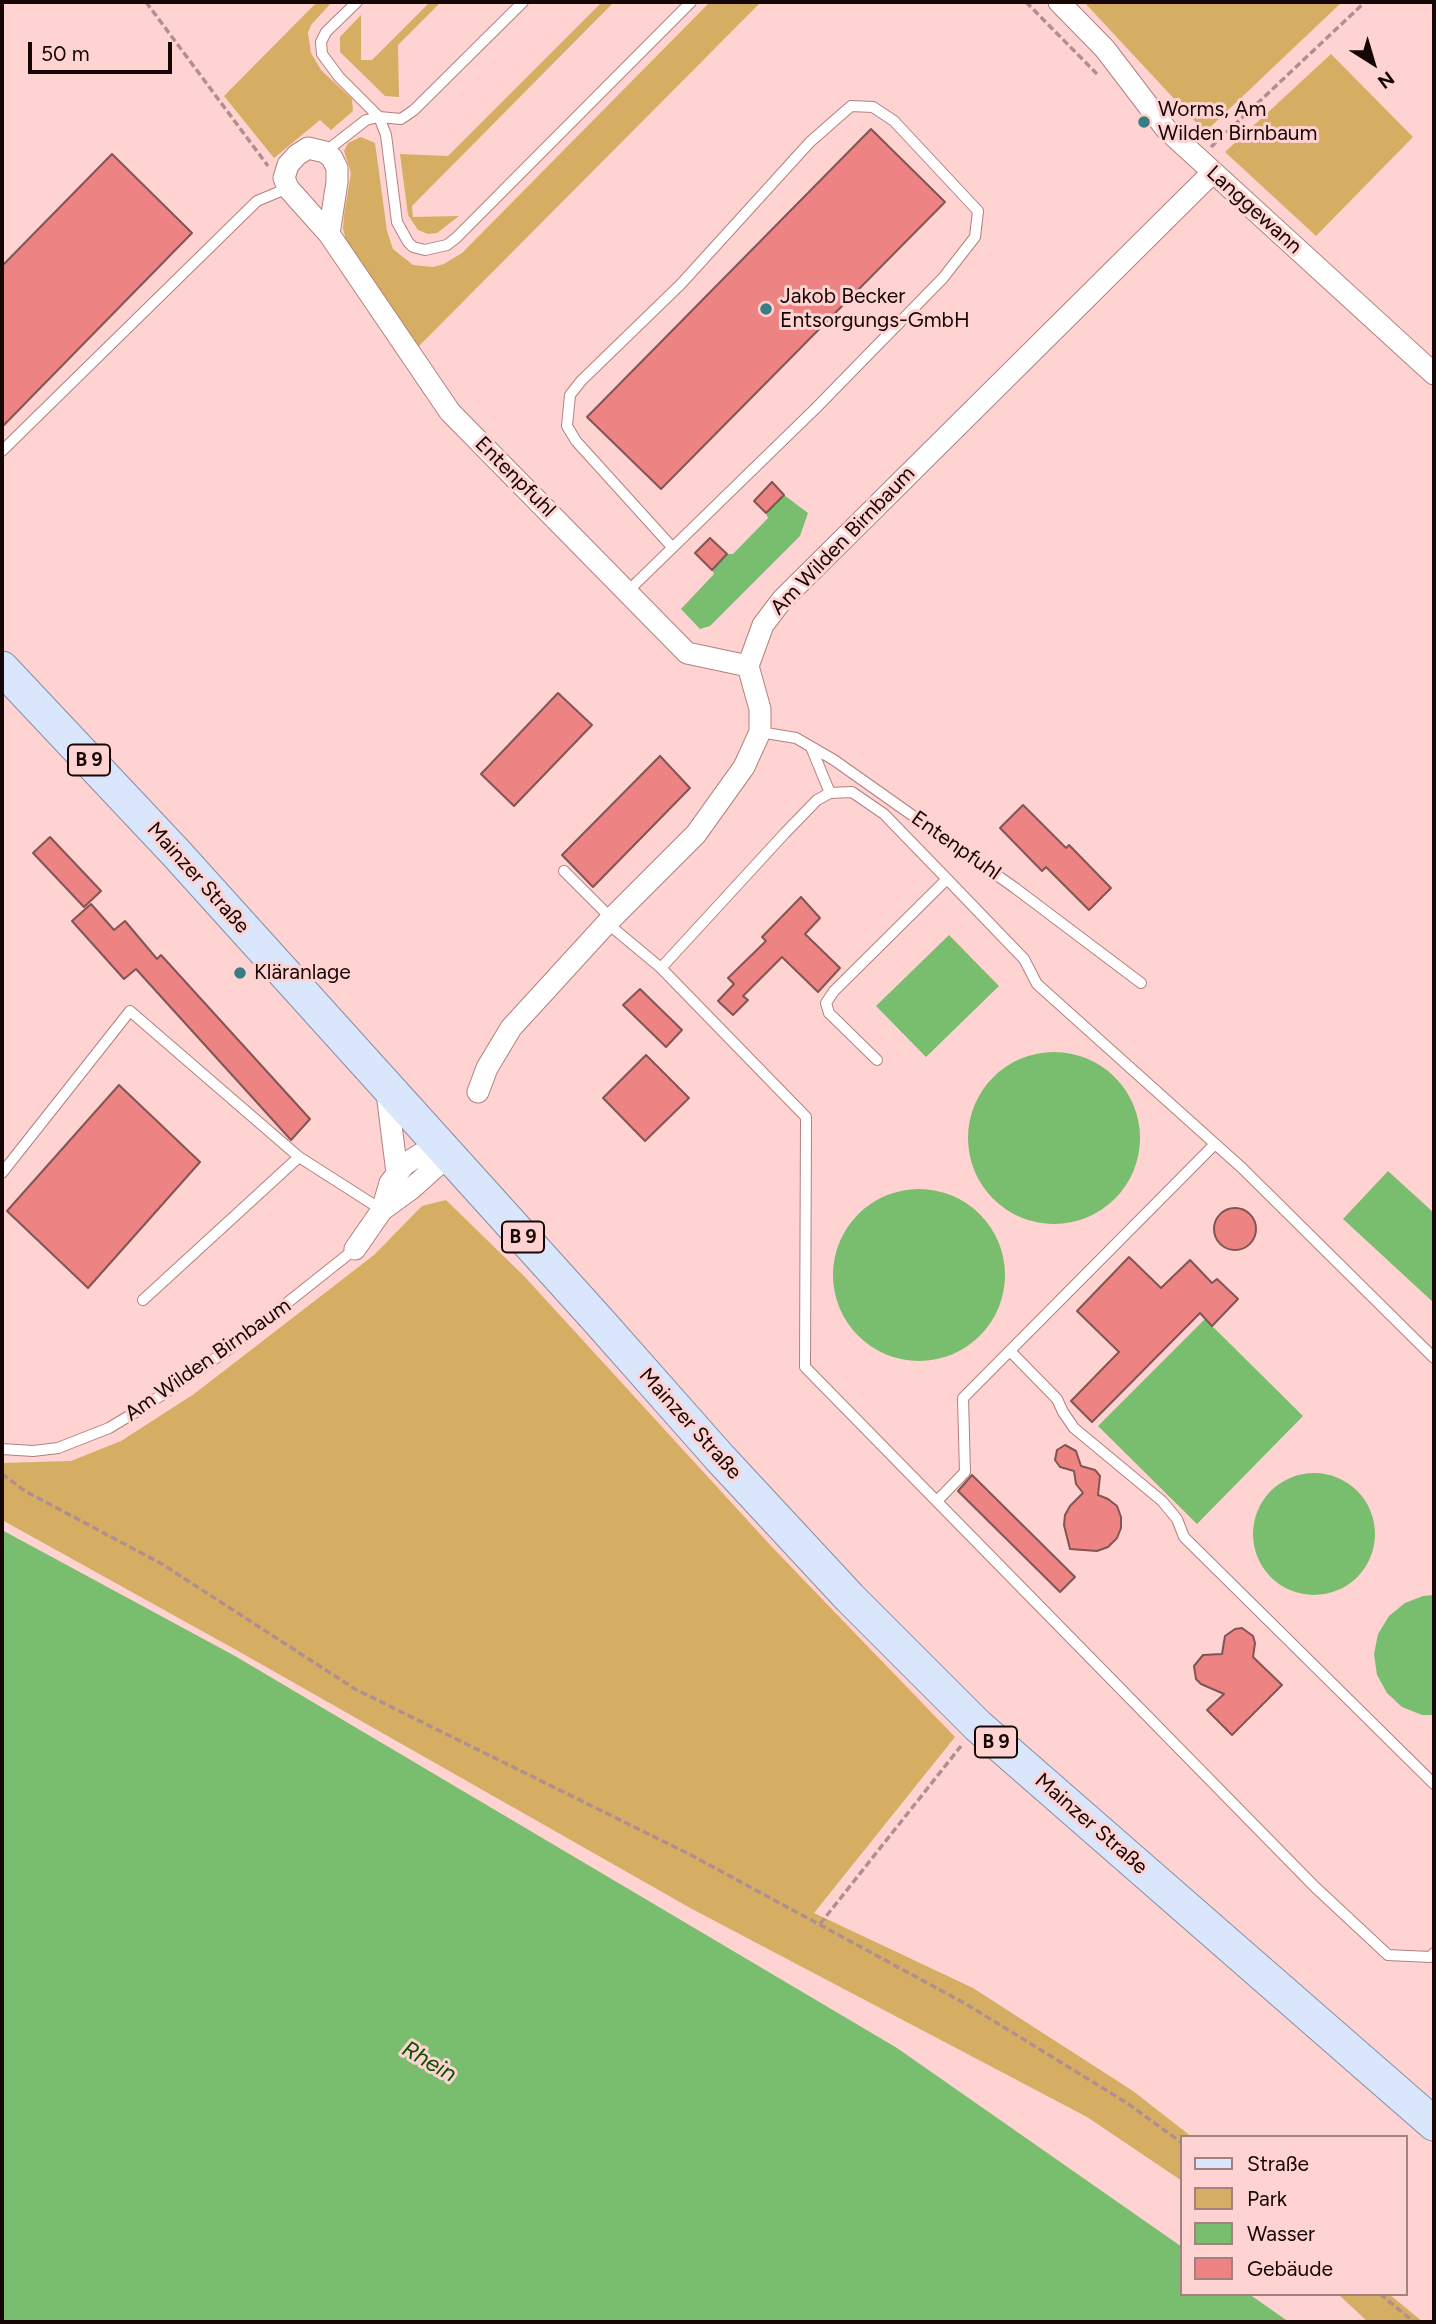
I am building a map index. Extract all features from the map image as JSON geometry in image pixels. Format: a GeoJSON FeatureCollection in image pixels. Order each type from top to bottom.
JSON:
{"type":"FeatureCollection","features":[{"type":"Feature","properties":{"kind":"main road","name":"Mainzer Straße"},"geometry":{"type":"LineString","coordinates":[[2,668],[184,862],[850,1598],[978,1726],[1434,2124]]}},
{"type":"Feature","properties":{"kind":"street","name":"Langgewann"},"geometry":{"type":"LineString","coordinates":[[1059,2],[1105,48],[1166,129],[1434,374]]}},
{"type":"Feature","properties":{"kind":"street"},"geometry":{"type":"LineString","coordinates":[[288,188],[284,178],[297,155],[308,148],[326,152],[332,158],[337,168],[337,182],[329,234]]}},
{"type":"Feature","properties":{"kind":"street","name":"Am Wilden Birnbaum"},"geometry":{"type":"LineString","coordinates":[[748,666],[762,625],[782,600],[1205,166]]}},
{"type":"Feature","properties":{"kind":"street","name":"Entenpfuhl"},"geometry":{"type":"LineString","coordinates":[[288,188],[329,234],[450,412],[687,653],[748,666]]}},
{"type":"Feature","properties":{"kind":"street"},"geometry":{"type":"LineString","coordinates":[[478,1092],[487,1068],[511,1028],[610,921],[696,834],[744,767],[760,732],[760,709],[748,666]]}},
{"type":"Feature","properties":{"kind":"street"},"geometry":{"type":"LineString","coordinates":[[386,1084],[397,1174]]}},
{"type":"Feature","properties":{"kind":"street"},"geometry":{"type":"LineString","coordinates":[[397,1174],[412,1158],[446,1152]]}},
{"type":"Feature","properties":{"kind":"street","name":"Am Wilden Birnbaum"},"geometry":{"type":"LineString","coordinates":[[382,1210],[411,1189],[446,1152]]}},
{"type":"Feature","properties":{"kind":"street","name":"Am Wilden Birnbaum"},"geometry":{"type":"LineString","coordinates":[[355,1249],[382,1210],[390,1183],[397,1174]]}},
{"type":"Feature","properties":{"kind":"lane"},"geometry":{"type":"LineString","coordinates":[[357,2],[326,32],[321,42],[322,54],[339,77],[379,117],[386,135],[397,222],[414,247],[420,249],[435,249],[447,245],[691,2]]}},
{"type":"Feature","properties":{"kind":"lane"},"geometry":{"type":"LineString","coordinates":[[326,152],[366,120],[379,117],[401,119],[414,110],[523,2]]}},
{"type":"Feature","properties":{"kind":"lane"},"geometry":{"type":"LineString","coordinates":[[628,591],[846,378],[943,278],[975,237],[978,211],[894,121],[873,107],[851,106],[810,142],[681,284],[570,394],[567,426],[576,441],[672,547]]}},
{"type":"Feature","properties":{"kind":"lane"},"geometry":{"type":"LineString","coordinates":[[2,451],[257,201],[288,188]]}},
{"type":"Feature","properties":{"kind":"lane","name":"Entenpfuhl"},"geometry":{"type":"LineString","coordinates":[[760,732],[796,738],[834,760],[1015,888],[1141,983]]}},
{"type":"Feature","properties":{"kind":"lane"},"geometry":{"type":"LineString","coordinates":[[811,747],[830,793]]}},
{"type":"Feature","properties":{"kind":"lane"},"geometry":{"type":"LineString","coordinates":[[662,968],[817,800],[830,793],[852,792],[884,814],[947,879],[1024,959],[1037,984],[1215,1144],[1434,1358]]}},
{"type":"Feature","properties":{"kind":"lane"},"geometry":{"type":"LineString","coordinates":[[564,872],[610,921],[662,968],[806,1117],[804,1367],[1306,1877],[1388,1955],[1430,1957],[1434,1953]]}},
{"type":"Feature","properties":{"kind":"lane"},"geometry":{"type":"LineString","coordinates":[[877,1060],[829,1013],[826,1003],[834,991],[947,879]]}},
{"type":"Feature","properties":{"kind":"lane"},"geometry":{"type":"LineString","coordinates":[[2,1173],[130,1011],[299,1157],[382,1210]]}},
{"type":"Feature","properties":{"kind":"lane"},"geometry":{"type":"LineString","coordinates":[[937,1501],[965,1472],[964,1398],[1215,1144]]}},
{"type":"Feature","properties":{"kind":"lane"},"geometry":{"type":"LineString","coordinates":[[143,1300],[299,1157]]}},
{"type":"Feature","properties":{"kind":"lane","name":"Am Wilden Birnbaum"},"geometry":{"type":"LineString","coordinates":[[2,1448],[33,1451],[58,1448],[109,1428],[229,1349],[355,1249]]}},
{"type":"Feature","properties":{"kind":"lane"},"geometry":{"type":"LineString","coordinates":[[1010,1351],[1058,1399],[1074,1428],[1162,1501],[1177,1519],[1184,1537],[1434,1784]]}},
{"type":"Feature","properties":{"kind":"path"},"geometry":{"type":"LineString","coordinates":[[146,2],[227,112],[288,188]]}},
{"type":"Feature","properties":{"kind":"path"},"geometry":{"type":"LineString","coordinates":[[1205,166],[1365,2]]}},
{"type":"Feature","properties":{"kind":"path"},"geometry":{"type":"LineString","coordinates":[[2,1474],[25,1491],[162,1564],[355,1689],[689,1854],[965,2004],[1127,2102],[1180,2142]]}},
{"type":"Feature","properties":{"kind":"path"},"geometry":{"type":"LineString","coordinates":[[820,1925],[978,1726]]}},
{"type":"Feature","properties":{"kind":"path"},"geometry":{"type":"LineString","coordinates":[[1382,2296],[1414,2322]]}},
{"type":"Feature","properties":{"kind":"green space"},"geometry":{"type":"Polygon","coordinates":[[[317,2],[332,2],[311,25],[308,33],[311,53],[321,70],[352,99],[353,111],[331,130],[320,120],[274,158],[224,96],[317,2]]]}},
{"type":"Feature","properties":{"kind":"green space"},"geometry":{"type":"Polygon","coordinates":[[[430,2],[441,2],[398,45],[399,97],[385,96],[340,52],[340,37],[361,15],[361,60],[372,60],[430,2]]]}},
{"type":"Feature","properties":{"kind":"green space"},"geometry":{"type":"Polygon","coordinates":[[[602,2],[614,2],[412,206],[413,217],[459,216],[437,233],[428,234],[418,230],[408,215],[400,154],[448,156],[602,2]]]}},
{"type":"Feature","properties":{"kind":"green space"},"geometry":{"type":"Polygon","coordinates":[[[710,2],[761,2],[418,347],[347,244],[343,229],[351,173],[344,151],[348,143],[361,137],[375,143],[387,231],[393,249],[413,265],[433,267],[444,264],[462,253],[710,2]]]}},
{"type":"Feature","properties":{"kind":"green space"},"geometry":{"type":"Polygon","coordinates":[[[1084,2],[1342,2],[1205,132],[1084,2]]]}},
{"type":"Feature","properties":{"kind":"green space"},"geometry":{"type":"Polygon","coordinates":[[[1331,54],[1413,137],[1316,236],[1225,152],[1331,54]]]}},
{"type":"Feature","properties":{"kind":"green space"},"geometry":{"type":"Polygon","coordinates":[[[446,1200],[524,1276],[772,1547],[955,1737],[814,1913],[973,1988],[1133,2091],[1189,2135],[1180,2135],[1180,2180],[1087,2117],[692,1909],[2,1520],[2,1463],[71,1461],[121,1441],[194,1394],[374,1255],[422,1206],[446,1200]]]}},
{"type":"Feature","properties":{"kind":"green space"},"geometry":{"type":"Polygon","coordinates":[[[1340,2296],[1391,2296],[1423,2322],[1368,2322],[1340,2296]]]}},
{"type":"Feature","properties":{"kind":"water"},"geometry":{"type":"Polygon","coordinates":[[[784,495],[808,513],[800,536],[710,626],[700,629],[681,609],[714,574],[712,570],[727,554],[733,554],[768,518],[766,513],[784,495]]]}},
{"type":"Feature","properties":{"kind":"water"},"geometry":{"type":"Polygon","coordinates":[[[949,935],[999,986],[926,1057],[876,1006],[949,935]]]}},
{"type":"Feature","properties":{"kind":"water"},"geometry":{"type":"Polygon","coordinates":[[[1054,1052],[1087,1059],[1115,1077],[1133,1105],[1140,1138],[1133,1171],[1115,1199],[1087,1217],[1054,1224],[1021,1217],[993,1199],[975,1171],[968,1138],[975,1105],[993,1077],[1021,1059],[1054,1052]]]}},
{"type":"Feature","properties":{"kind":"water"},"geometry":{"type":"Polygon","coordinates":[[[1388,1171],[1434,1213],[1434,1303],[1343,1219],[1388,1171]]]}},
{"type":"Feature","properties":{"kind":"water"},"geometry":{"type":"Polygon","coordinates":[[[919,1189],[952,1195],[980,1214],[999,1242],[1005,1275],[999,1308],[980,1336],[952,1355],[919,1361],[886,1355],[858,1336],[839,1308],[833,1275],[839,1242],[858,1214],[886,1195],[919,1189]]]}},
{"type":"Feature","properties":{"kind":"water"},"geometry":{"type":"Polygon","coordinates":[[[1205,1319],[1303,1416],[1197,1524],[1098,1426],[1205,1319]]]}},
{"type":"Feature","properties":{"kind":"water"},"geometry":{"type":"Polygon","coordinates":[[[1314,1473],[1337,1478],[1357,1491],[1370,1511],[1375,1534],[1370,1557],[1357,1577],[1337,1590],[1314,1595],[1291,1590],[1271,1577],[1258,1557],[1253,1534],[1258,1511],[1271,1491],[1291,1478],[1314,1473]]]}},
{"type":"Feature","properties":{"kind":"water","name":"Rhein"},"geometry":{"type":"Polygon","coordinates":[[[2,1530],[235,1656],[897,2048],[1180,2246],[1180,2296],[1252,2296],[1289,2322],[2,2322],[2,1530]]]}},
{"type":"Feature","properties":{"kind":"water"},"geometry":{"type":"Polygon","coordinates":[[[1434,1595],[1434,1715],[1422,1715],[1402,1707],[1387,1693],[1377,1675],[1374,1654],[1378,1634],[1389,1616],[1405,1603],[1434,1595]]]}},
{"type":"Feature","properties":{"kind":"building","name":"Jakob Becker Entsorgungs-GmbH"},"geometry":{"type":"Polygon","coordinates":[[[871,129],[945,202],[661,489],[587,417],[871,129]]]}},
{"type":"Feature","properties":{"kind":"building"},"geometry":{"type":"Polygon","coordinates":[[[112,154],[192,233],[2,427],[2,266],[112,154]]]}},
{"type":"Feature","properties":{"kind":"building"},"geometry":{"type":"Polygon","coordinates":[[[772,482],[784,495],[766,513],[754,501],[772,482]]]}},
{"type":"Feature","properties":{"kind":"building"},"geometry":{"type":"Polygon","coordinates":[[[710,538],[727,554],[712,570],[695,553],[710,538]]]}},
{"type":"Feature","properties":{"kind":"building"},"geometry":{"type":"Polygon","coordinates":[[[558,693],[592,725],[514,806],[481,774],[558,693]]]}},
{"type":"Feature","properties":{"kind":"building"},"geometry":{"type":"Polygon","coordinates":[[[660,756],[690,788],[593,887],[562,855],[660,756]]]}},
{"type":"Feature","properties":{"kind":"building"},"geometry":{"type":"Polygon","coordinates":[[[1023,805],[1066,848],[1069,845],[1111,888],[1089,910],[1046,867],[1042,871],[1000,828],[1023,805]]]}},
{"type":"Feature","properties":{"kind":"building"},"geometry":{"type":"Polygon","coordinates":[[[50,837],[101,891],[84,907],[33,853],[50,837]]]}},
{"type":"Feature","properties":{"kind":"building"},"geometry":{"type":"Polygon","coordinates":[[[801,897],[820,918],[805,934],[840,968],[818,992],[782,957],[743,996],[748,1000],[733,1015],[718,1001],[734,984],[728,978],[766,941],[762,937],[801,897]]]}},
{"type":"Feature","properties":{"kind":"building"},"geometry":{"type":"Polygon","coordinates":[[[91,904],[114,930],[125,921],[157,959],[161,955],[310,1119],[291,1140],[136,969],[124,979],[72,921],[91,904]]]}},
{"type":"Feature","properties":{"kind":"building"},"geometry":{"type":"Polygon","coordinates":[[[640,989],[682,1030],[666,1047],[623,1005],[640,989]]]}},
{"type":"Feature","properties":{"kind":"building"},"geometry":{"type":"Polygon","coordinates":[[[646,1055],[689,1098],[645,1141],[603,1098],[646,1055]]]}},
{"type":"Feature","properties":{"kind":"building"},"geometry":{"type":"Polygon","coordinates":[[[119,1085],[200,1162],[88,1288],[7,1211],[119,1085]]]}},
{"type":"Feature","properties":{"kind":"building"},"geometry":{"type":"Polygon","coordinates":[[[1235,1208],[1250,1214],[1256,1229],[1250,1244],[1235,1250],[1220,1244],[1214,1229],[1220,1214],[1235,1208]]]}},
{"type":"Feature","properties":{"kind":"building"},"geometry":{"type":"Polygon","coordinates":[[[1129,1257],[1161,1288],[1190,1260],[1212,1283],[1217,1279],[1238,1299],[1212,1326],[1200,1313],[1092,1422],[1071,1401],[1119,1352],[1077,1311],[1129,1257]]]}},
{"type":"Feature","properties":{"kind":"building"},"geometry":{"type":"Polygon","coordinates":[[[1065,1445],[1076,1451],[1081,1466],[1095,1470],[1100,1476],[1098,1495],[1117,1506],[1121,1517],[1117,1538],[1108,1547],[1097,1551],[1070,1549],[1064,1525],[1065,1515],[1083,1493],[1076,1484],[1074,1471],[1060,1467],[1055,1460],[1057,1450],[1065,1445]]]}},
{"type":"Feature","properties":{"kind":"building"},"geometry":{"type":"Polygon","coordinates":[[[972,1475],[1075,1577],[1060,1592],[958,1491],[972,1475]]]}},
{"type":"Feature","properties":{"kind":"building"},"geometry":{"type":"Polygon","coordinates":[[[1242,1628],[1253,1636],[1253,1657],[1282,1685],[1232,1735],[1207,1710],[1224,1694],[1201,1684],[1196,1679],[1194,1666],[1203,1655],[1222,1654],[1225,1636],[1242,1628]]]}},
{"type":"Feature","properties":{"kind":"place","name":"Worms, Am Wilden Birnbaum"},"geometry":{"type":"Point","coordinates":[1144,122]}},
{"type":"Feature","properties":{"kind":"place","name":"Jakob Becker Entsorgungs-GmbH"},"geometry":{"type":"Point","coordinates":[766,309]}},
{"type":"Feature","properties":{"kind":"place","name":"Kläranlage"},"geometry":{"type":"Point","coordinates":[240,973]}}]}
